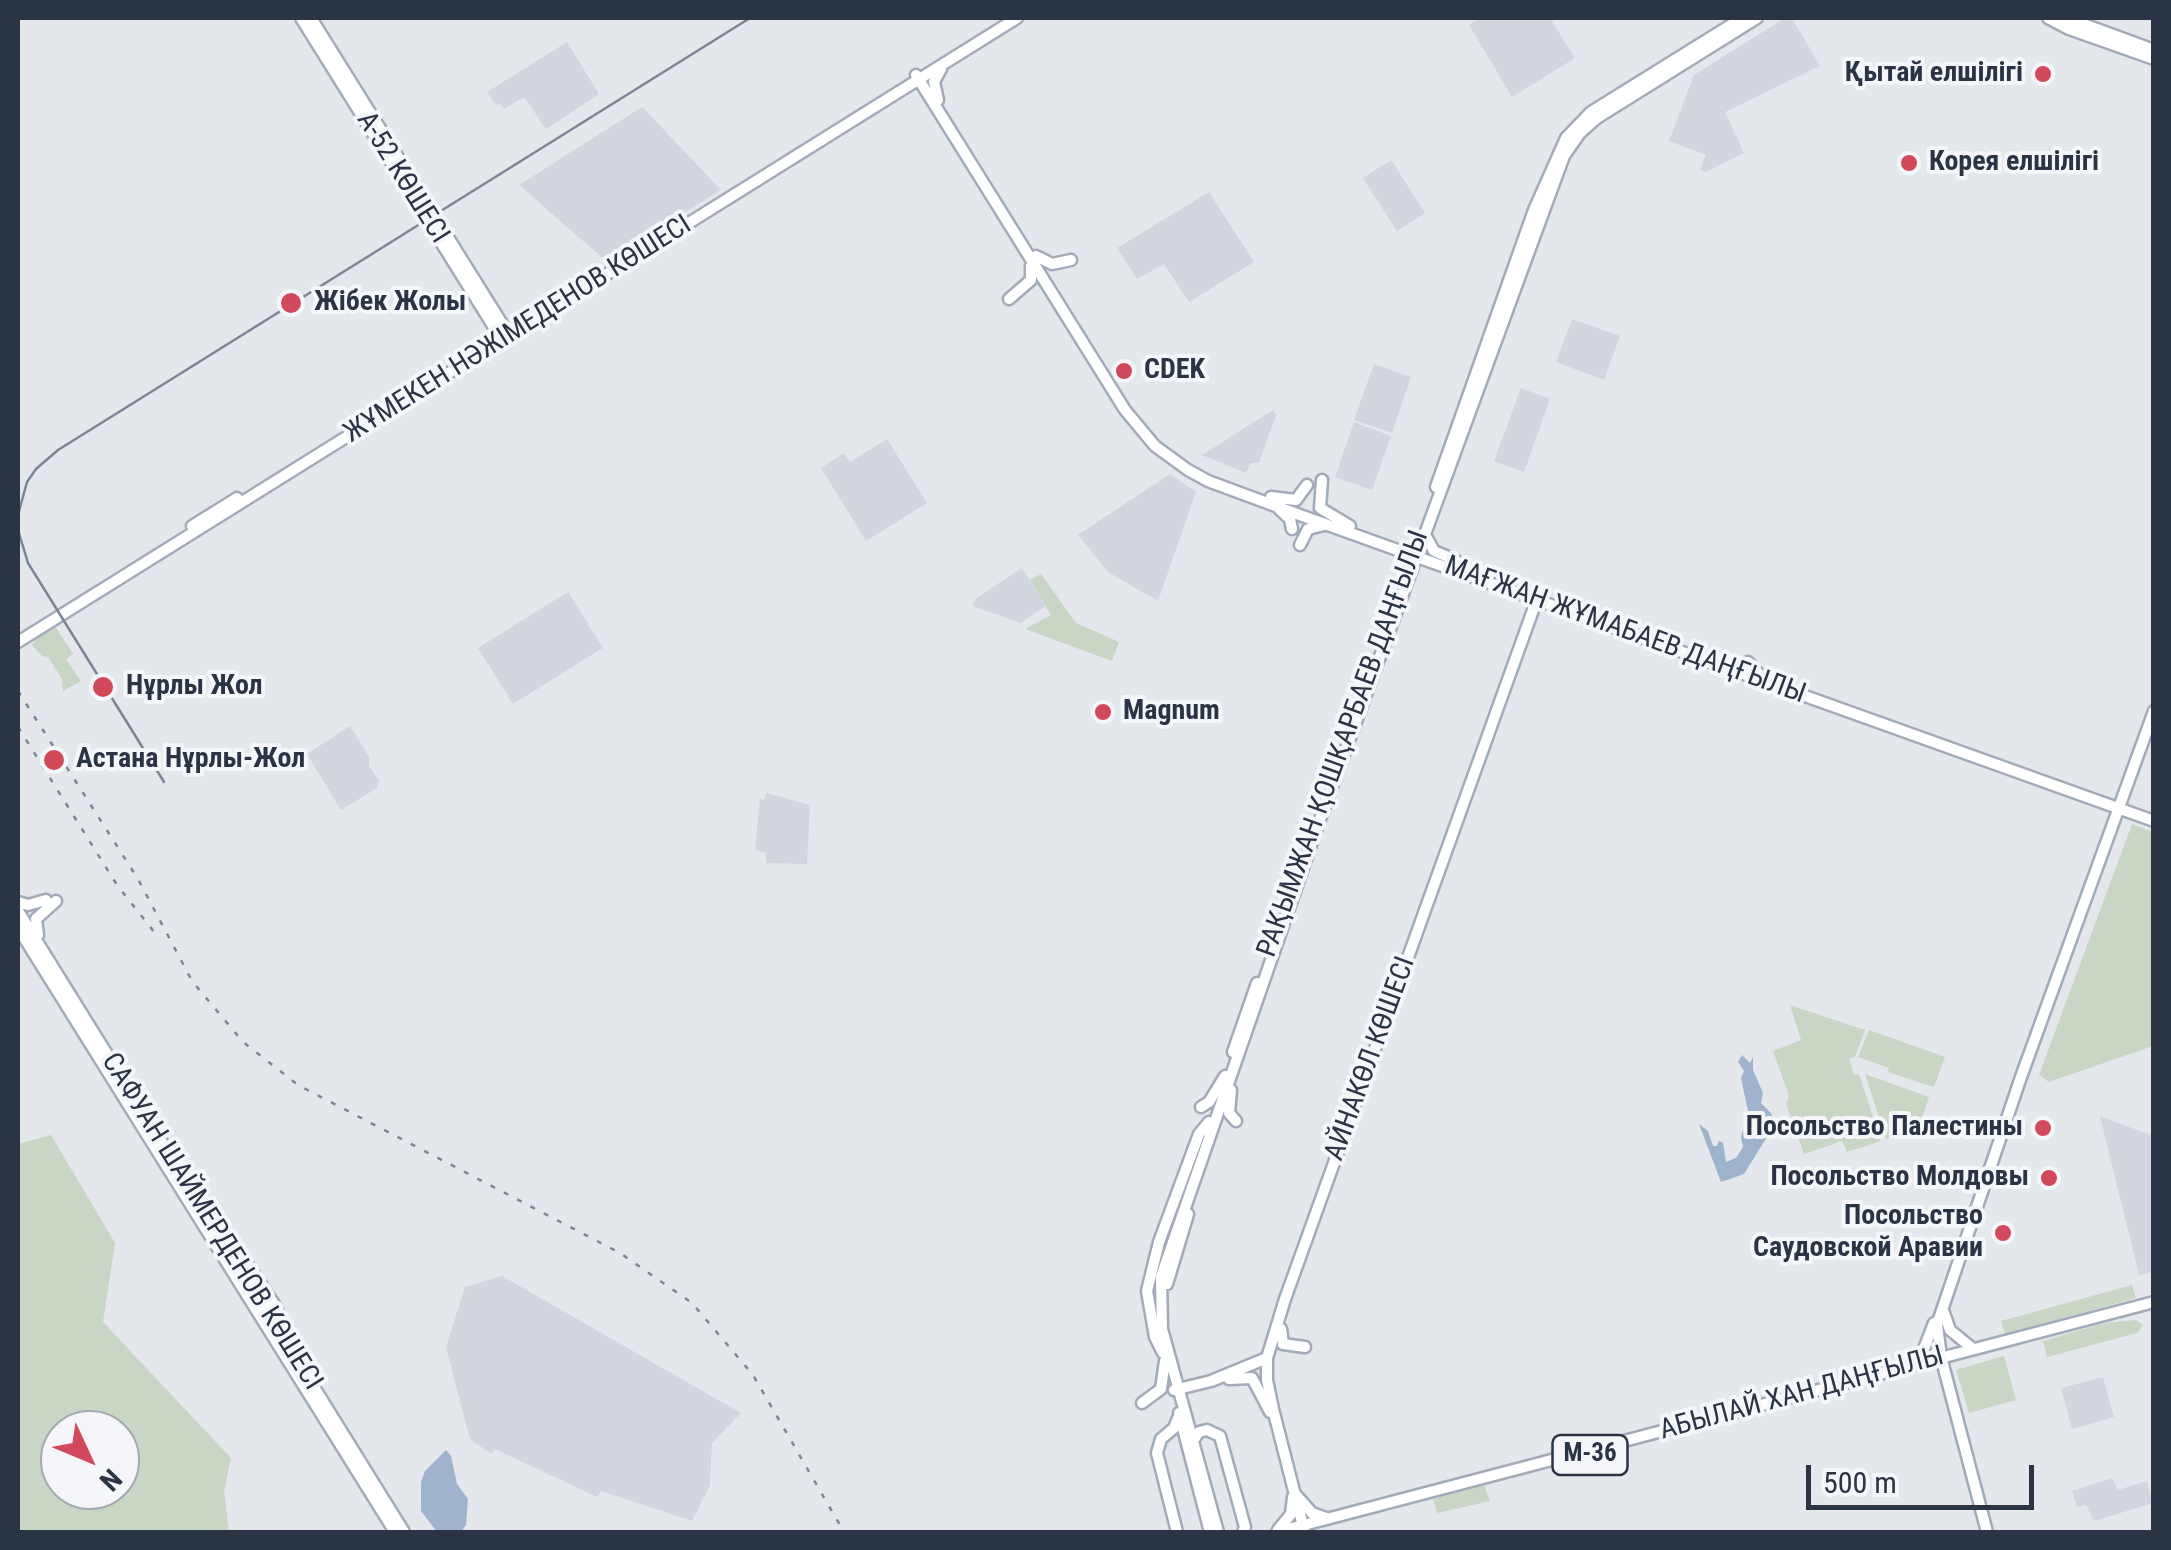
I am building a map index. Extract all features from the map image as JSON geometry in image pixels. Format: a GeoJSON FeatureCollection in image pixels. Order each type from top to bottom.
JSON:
{"type":"FeatureCollection","features":[{"type":"Feature","properties":{"kind":"main road","name":"А-52 КӨШЕСІ"},"geometry":{"type":"LineString","coordinates":[[301,18],[505,335]]}},
{"type":"Feature","properties":{"kind":"main road","name":"А-52 КӨШЕСІ"},"geometry":{"type":"LineString","coordinates":[[311,18],[505,335]]}},
{"type":"Feature","properties":{"kind":"main road","name":"ЖҰМЕКЕН НӘЖІМЕДЕНОВ КӨШЕСІ"},"geometry":{"type":"LineString","coordinates":[[18,639],[1007,18]]}},
{"type":"Feature","properties":{"kind":"main road","name":"ЖҰМЕКЕН НӘЖІМЕДЕНОВ КӨШЕСІ"},"geometry":{"type":"LineString","coordinates":[[505,335],[1017,18]]}},
{"type":"Feature","properties":{"kind":"main road","name":"РАҚЫМЖАН ҚОШҚАРБАЕВ ДАҢҒЫЛЫ"},"geometry":{"type":"LineString","coordinates":[[1218,1532],[1162,1329],[1159,1301],[1164,1263],[1312,824],[1420,554],[1550,170],[1566,138],[1590,112],[1742,18]]}},
{"type":"Feature","properties":{"kind":"main road","name":"РАҚЫМЖАН ҚОШҚАРБАЕВ ДАҢҒЫЛЫ"},"geometry":{"type":"LineString","coordinates":[[1210,1532],[1154,1306],[1156,1270],[1209,1122],[1544,208],[1573,142],[1597,118],[1757,18]]}},
{"type":"Feature","properties":{"kind":"main road"},"geometry":{"type":"LineString","coordinates":[[2048,18],[2154,50]]}},
{"type":"Feature","properties":{"kind":"main road"},"geometry":{"type":"LineString","coordinates":[[2070,22],[2154,59]]}},
{"type":"Feature","properties":{"kind":"main road"},"geometry":{"type":"LineString","coordinates":[[935,100],[935,78],[947,61]]}},
{"type":"Feature","properties":{"kind":"main road"},"geometry":{"type":"LineString","coordinates":[[920,75],[1048,280]]}},
{"type":"Feature","properties":{"kind":"main road"},"geometry":{"type":"LineString","coordinates":[[898,92],[918,89],[935,100],[1048,280]]}},
{"type":"Feature","properties":{"kind":"main road"},"geometry":{"type":"LineString","coordinates":[[1009,299],[1033,276],[1024,247]]}},
{"type":"Feature","properties":{"kind":"main road"},"geometry":{"type":"LineString","coordinates":[[1036,256],[1052,264],[1071,260]]}},
{"type":"Feature","properties":{"kind":"main road","name":"МАҒЖАН ЖҰМАБАЕВ ДАҢҒЫЛЫ"},"geometry":{"type":"LineString","coordinates":[[1048,280],[1125,410],[1155,446],[1208,481],[1350,526],[1453,569],[1811,702],[2154,819]]}},
{"type":"Feature","properties":{"kind":"main road"},"geometry":{"type":"LineString","coordinates":[[1322,480],[1320,508],[1350,526]]}},
{"type":"Feature","properties":{"kind":"main road"},"geometry":{"type":"LineString","coordinates":[[1273,501],[1296,500],[1307,486]]}},
{"type":"Feature","properties":{"kind":"main road"},"geometry":{"type":"LineString","coordinates":[[1273,501],[1290,519],[1292,528]]}},
{"type":"Feature","properties":{"kind":"main road","name":"МАҒЖАН ЖҰМАБАЕВ ДАҢҒЫЛЫ"},"geometry":{"type":"LineString","coordinates":[[1273,501],[2121,807]]}},
{"type":"Feature","properties":{"kind":"main road"},"geometry":{"type":"LineString","coordinates":[[1300,544],[1312,526],[1328,524]]}},
{"type":"Feature","properties":{"kind":"main road"},"geometry":{"type":"LineString","coordinates":[[1427,534],[1434,551],[1467,569]]}},
{"type":"Feature","properties":{"kind":"main road"},"geometry":{"type":"LineString","coordinates":[[1399,607],[1421,570],[1429,566],[1453,569]]}},
{"type":"Feature","properties":{"kind":"main road","name":"АЙНАКӨЛ КӨШЕСІ"},"geometry":{"type":"LineString","coordinates":[[1300,1529],[1267,1380],[1267,1361],[1284,1294],[1537,599]]}},
{"type":"Feature","properties":{"kind":"main road"},"geometry":{"type":"LineString","coordinates":[[1608,625],[1620,638]]}},
{"type":"Feature","properties":{"kind":"main road"},"geometry":{"type":"LineString","coordinates":[[1525,632],[1527,648]]}},
{"type":"Feature","properties":{"kind":"main road"},"geometry":{"type":"LineString","coordinates":[[1748,662],[1759,674]]}},
{"type":"Feature","properties":{"kind":"main road"},"geometry":{"type":"LineString","coordinates":[[1508,680],[1520,666]]}},
{"type":"Feature","properties":{"kind":"main road"},"geometry":{"type":"LineString","coordinates":[[1885,1372],[1918,1358],[1942,1311],[2154,712]]}},
{"type":"Feature","properties":{"kind":"main road"},"geometry":{"type":"LineString","coordinates":[[1990,1532],[1936,1332],[2110,833],[2154,728]]}},
{"type":"Feature","properties":{"kind":"main road"},"geometry":{"type":"LineString","coordinates":[[2104,798],[2118,794],[2132,773]]}},
{"type":"Feature","properties":{"kind":"main road"},"geometry":{"type":"LineString","coordinates":[[2086,797],[2107,815],[2110,833]]}},
{"type":"Feature","properties":{"kind":"main road"},"geometry":{"type":"LineString","coordinates":[[18,902],[28,905],[51,900],[34,922],[50,964]]}},
{"type":"Feature","properties":{"kind":"main road","name":"САФУАН ШАЙМЕРДЕНОВ КӨШЕСІ"},"geometry":{"type":"LineString","coordinates":[[18,911],[404,1532]]}},
{"type":"Feature","properties":{"kind":"main road","name":"САФУАН ШАЙМЕРДЕНОВ КӨШЕСІ"},"geometry":{"type":"LineString","coordinates":[[18,928],[23,942],[395,1532]]}},
{"type":"Feature","properties":{"kind":"main road"},"geometry":{"type":"LineString","coordinates":[[1201,1107],[1228,1077]]}},
{"type":"Feature","properties":{"kind":"main road"},"geometry":{"type":"LineString","coordinates":[[1228,1077],[1229,1113],[1236,1121]]}},
{"type":"Feature","properties":{"kind":"main road"},"geometry":{"type":"LineString","coordinates":[[1322,1195],[1324,1210]]}},
{"type":"Feature","properties":{"kind":"main road"},"geometry":{"type":"LineString","coordinates":[[1300,1276],[1284,1294],[1280,1341],[1286,1346],[1305,1348]]}},
{"type":"Feature","properties":{"kind":"main road","name":"АБЫЛАЙ ХАН ДАҢҒЫЛЫ"},"geometry":{"type":"LineString","coordinates":[[1300,1529],[1972,1348],[2154,1304]]}},
{"type":"Feature","properties":{"kind":"main road","name":"АБЫЛАЙ ХАН ДАҢҒЫЛЫ"},"geometry":{"type":"LineString","coordinates":[[1276,1532],[1300,1529],[2154,1304]]}},
{"type":"Feature","properties":{"kind":"main road"},"geometry":{"type":"LineString","coordinates":[[1942,1311],[1950,1330],[1972,1348]]}},
{"type":"Feature","properties":{"kind":"main road"},"geometry":{"type":"LineString","coordinates":[[1142,1402],[1160,1390],[1164,1357]]}},
{"type":"Feature","properties":{"kind":"main road"},"geometry":{"type":"LineString","coordinates":[[1177,1393],[1218,1382],[1267,1361]]}},
{"type":"Feature","properties":{"kind":"main road"},"geometry":{"type":"LineString","coordinates":[[1177,1393],[1267,1361]]}},
{"type":"Feature","properties":{"kind":"main road"},"geometry":{"type":"LineString","coordinates":[[1218,1382],[1252,1378],[1276,1419]]}},
{"type":"Feature","properties":{"kind":"main road"},"geometry":{"type":"LineString","coordinates":[[1179,1412],[1177,1424],[1162,1439],[1156,1453],[1179,1532]]}},
{"type":"Feature","properties":{"kind":"main road"},"geometry":{"type":"LineString","coordinates":[[1179,1532],[1162,1448],[1174,1438],[1191,1444],[1207,1430],[1220,1436],[1245,1527],[1243,1532]]}},
{"type":"Feature","properties":{"kind":"main road"},"geometry":{"type":"LineString","coordinates":[[1292,1486],[1312,1513],[1333,1518]]}},
{"type":"Feature","properties":{"kind":"main road"},"geometry":{"type":"LineString","coordinates":[[1276,1532],[1291,1514],[1292,1486]]}},
{"type":"Feature","properties":{"kind":"shaded area"},"geometry":{"type":"Polygon","coordinates":[[[1480,18],[1550,18],[1575,58],[1512,97],[1469,25],[1480,18]]]}},
{"type":"Feature","properties":{"kind":"shaded area"},"geometry":{"type":"Polygon","coordinates":[[[1785,18],[1792,18],[1820,66],[1725,112],[1744,153],[1705,172],[1700,170],[1706,155],[1669,141],[1694,75],[1785,18]]]}},
{"type":"Feature","properties":{"kind":"shaded area"},"geometry":{"type":"Polygon","coordinates":[[[567,42],[599,94],[546,129],[524,97],[504,109],[500,103],[496,105],[487,92],[567,42]]]}},
{"type":"Feature","properties":{"kind":"shaded area"},"geometry":{"type":"Polygon","coordinates":[[[642,107],[721,190],[606,261],[519,185],[642,107]]]}},
{"type":"Feature","properties":{"kind":"shaded area"},"geometry":{"type":"Polygon","coordinates":[[[1391,160],[1425,213],[1397,231],[1363,178],[1391,160]]]}},
{"type":"Feature","properties":{"kind":"shaded area"},"geometry":{"type":"Polygon","coordinates":[[[1209,192],[1254,262],[1189,302],[1164,264],[1137,279],[1117,248],[1209,192]]]}},
{"type":"Feature","properties":{"kind":"shaded area"},"geometry":{"type":"Polygon","coordinates":[[[1572,319],[1620,336],[1604,380],[1556,362],[1572,319]]]}},
{"type":"Feature","properties":{"kind":"shaded area"},"geometry":{"type":"Polygon","coordinates":[[[1374,364],[1411,377],[1392,433],[1354,420],[1374,364]]]}},
{"type":"Feature","properties":{"kind":"shaded area"},"geometry":{"type":"Polygon","coordinates":[[[1521,388],[1550,399],[1524,472],[1494,461],[1521,388]]]}},
{"type":"Feature","properties":{"kind":"shaded area"},"geometry":{"type":"Polygon","coordinates":[[[1273,410],[1276,415],[1259,463],[1251,463],[1246,473],[1202,455],[1273,410]]]}},
{"type":"Feature","properties":{"kind":"shaded area"},"geometry":{"type":"Polygon","coordinates":[[[1354,422],[1391,436],[1372,490],[1335,477],[1354,422]]]}},
{"type":"Feature","properties":{"kind":"shaded area"},"geometry":{"type":"Polygon","coordinates":[[[887,439],[927,503],[866,541],[821,468],[844,453],[850,462],[887,439]]]}},
{"type":"Feature","properties":{"kind":"shaded area"},"geometry":{"type":"Polygon","coordinates":[[[1170,474],[1196,492],[1158,601],[1108,572],[1078,535],[1170,474]]]}},
{"type":"Feature","properties":{"kind":"shaded area"},"geometry":{"type":"Polygon","coordinates":[[[1022,568],[1046,606],[1020,623],[973,606],[975,599],[1022,568]]]}},
{"type":"Feature","properties":{"kind":"shaded area"},"geometry":{"type":"Polygon","coordinates":[[[568,592],[603,648],[513,704],[478,648],[568,592]]]}},
{"type":"Feature","properties":{"kind":"shaded area"},"geometry":{"type":"Polygon","coordinates":[[[350,726],[379,781],[377,788],[341,810],[307,754],[350,726]]]}},
{"type":"Feature","properties":{"kind":"shaded area"},"geometry":{"type":"Polygon","coordinates":[[[767,793],[810,805],[807,864],[766,863],[766,853],[755,850],[760,798],[764,800],[767,793]]]}},
{"type":"Feature","properties":{"kind":"shaded area"},"geometry":{"type":"Polygon","coordinates":[[[2100,1116],[2153,1136],[2153,1272],[2139,1275],[2100,1116]]]}},
{"type":"Feature","properties":{"kind":"shaded area"},"geometry":{"type":"Polygon","coordinates":[[[502,1276],[741,1413],[712,1443],[710,1485],[692,1521],[601,1491],[597,1497],[495,1449],[491,1454],[470,1439],[446,1347],[465,1287],[502,1276]]]}},
{"type":"Feature","properties":{"kind":"shaded area"},"geometry":{"type":"Polygon","coordinates":[[[2103,1377],[2114,1417],[2072,1429],[2061,1388],[2103,1377]]]}},
{"type":"Feature","properties":{"kind":"shaded area"},"geometry":{"type":"Polygon","coordinates":[[[2112,1478],[2118,1490],[2147,1481],[2153,1503],[2094,1521],[2086,1505],[2077,1507],[2072,1491],[2112,1478]]]}},
{"type":"Feature","properties":{"kind":"green space"},"geometry":{"type":"Polygon","coordinates":[[[1041,574],[1076,623],[1119,642],[1112,661],[1025,629],[1051,615],[1030,580],[1041,574]]]}},
{"type":"Feature","properties":{"kind":"green space"},"geometry":{"type":"Polygon","coordinates":[[[53,623],[73,654],[66,659],[81,681],[63,691],[62,679],[48,657],[32,645],[41,630],[53,623]]]}},
{"type":"Feature","properties":{"kind":"green space"},"geometry":{"type":"Polygon","coordinates":[[[2132,824],[2153,832],[2153,1046],[2049,1082],[2039,1075],[2132,824]]]}},
{"type":"Feature","properties":{"kind":"green space"},"geometry":{"type":"Polygon","coordinates":[[[1790,1005],[1865,1030],[1855,1057],[1849,1059],[1854,1075],[1859,1074],[1881,1141],[1847,1152],[1842,1141],[1804,1154],[1773,1051],[1801,1040],[1790,1005]]]}},
{"type":"Feature","properties":{"kind":"green space"},"geometry":{"type":"Polygon","coordinates":[[[1869,1030],[1945,1057],[1934,1087],[1858,1057],[1869,1030]]]}},
{"type":"Feature","properties":{"kind":"green space"},"geometry":{"type":"Polygon","coordinates":[[[1865,1074],[1929,1097],[1920,1125],[1886,1139],[1865,1074]]]}},
{"type":"Feature","properties":{"kind":"green space"},"geometry":{"type":"Polygon","coordinates":[[[51,1135],[115,1243],[103,1322],[231,1458],[224,1491],[229,1532],[18,1532],[18,1144],[51,1135]]]}},
{"type":"Feature","properties":{"kind":"green space"},"geometry":{"type":"Polygon","coordinates":[[[2132,1285],[2136,1298],[2005,1334],[2001,1321],[2132,1285]]]}},
{"type":"Feature","properties":{"kind":"green space"},"geometry":{"type":"Polygon","coordinates":[[[2136,1320],[2143,1325],[2137,1333],[2047,1357],[2043,1341],[2104,1323],[2136,1320]]]}},
{"type":"Feature","properties":{"kind":"green space"},"geometry":{"type":"Polygon","coordinates":[[[2004,1356],[2016,1400],[1969,1413],[1956,1370],[2004,1356]]]}},
{"type":"Feature","properties":{"kind":"green space"},"geometry":{"type":"Polygon","coordinates":[[[1484,1485],[1490,1501],[1437,1513],[1433,1499],[1484,1485]]]}},
{"type":"Feature","properties":{"kind":"water"},"geometry":{"type":"Polygon","coordinates":[[[1742,1055],[1750,1063],[1753,1057],[1753,1070],[1763,1093],[1761,1103],[1775,1124],[1744,1174],[1721,1182],[1699,1124],[1708,1131],[1713,1146],[1719,1141],[1723,1143],[1726,1162],[1736,1158],[1743,1147],[1741,1137],[1748,1111],[1741,1078],[1744,1071],[1738,1062],[1742,1055]]]}},
{"type":"Feature","properties":{"kind":"water"},"geometry":{"type":"Polygon","coordinates":[[[446,1450],[457,1484],[468,1499],[466,1525],[461,1532],[437,1532],[421,1511],[425,1471],[446,1450]]]}},
{"type":"Feature","properties":{"kind":"tram line"},"geometry":{"type":"LineString","coordinates":[[18,515],[27,482],[58,450],[750,18]]}},
{"type":"Feature","properties":{"kind":"tram line"},"geometry":{"type":"LineString","coordinates":[[18,530],[28,563],[164,782]]}},
{"type":"Feature","properties":{"kind":"railway"},"geometry":{"type":"LineString","coordinates":[[18,691],[138,879],[192,981],[243,1042],[298,1085],[620,1253],[692,1303],[753,1375],[844,1532]]}},
{"type":"Feature","properties":{"kind":"railway"},"geometry":{"type":"LineString","coordinates":[[18,727],[117,885],[155,933]]}},
{"type":"Feature","properties":{"kind":"place","name":"Қытай елшілігі"},"geometry":{"type":"Point","coordinates":[2043,74]}},
{"type":"Feature","properties":{"kind":"place","name":"Корея елшілігі"},"geometry":{"type":"Point","coordinates":[1909,163]}},
{"type":"Feature","properties":{"kind":"place","name":"Жібек Жолы"},"geometry":{"type":"Point","coordinates":[291,303]}},
{"type":"Feature","properties":{"kind":"place","name":"CDEK"},"geometry":{"type":"Point","coordinates":[1124,371]}},
{"type":"Feature","properties":{"kind":"place","name":"Нұрлы Жол"},"geometry":{"type":"Point","coordinates":[103,687]}},
{"type":"Feature","properties":{"kind":"place","name":"Magnum"},"geometry":{"type":"Point","coordinates":[1103,712]}},
{"type":"Feature","properties":{"kind":"place","name":"Астана Нұрлы-Жол"},"geometry":{"type":"Point","coordinates":[54,760]}},
{"type":"Feature","properties":{"kind":"place","name":"Посольство Палестины"},"geometry":{"type":"Point","coordinates":[2043,1128]}},
{"type":"Feature","properties":{"kind":"place","name":"Посольство Молдовы"},"geometry":{"type":"Point","coordinates":[2049,1178]}},
{"type":"Feature","properties":{"kind":"place","name":"Посольство Саудовской Аравии"},"geometry":{"type":"Point","coordinates":[2003,1233]}}]}
